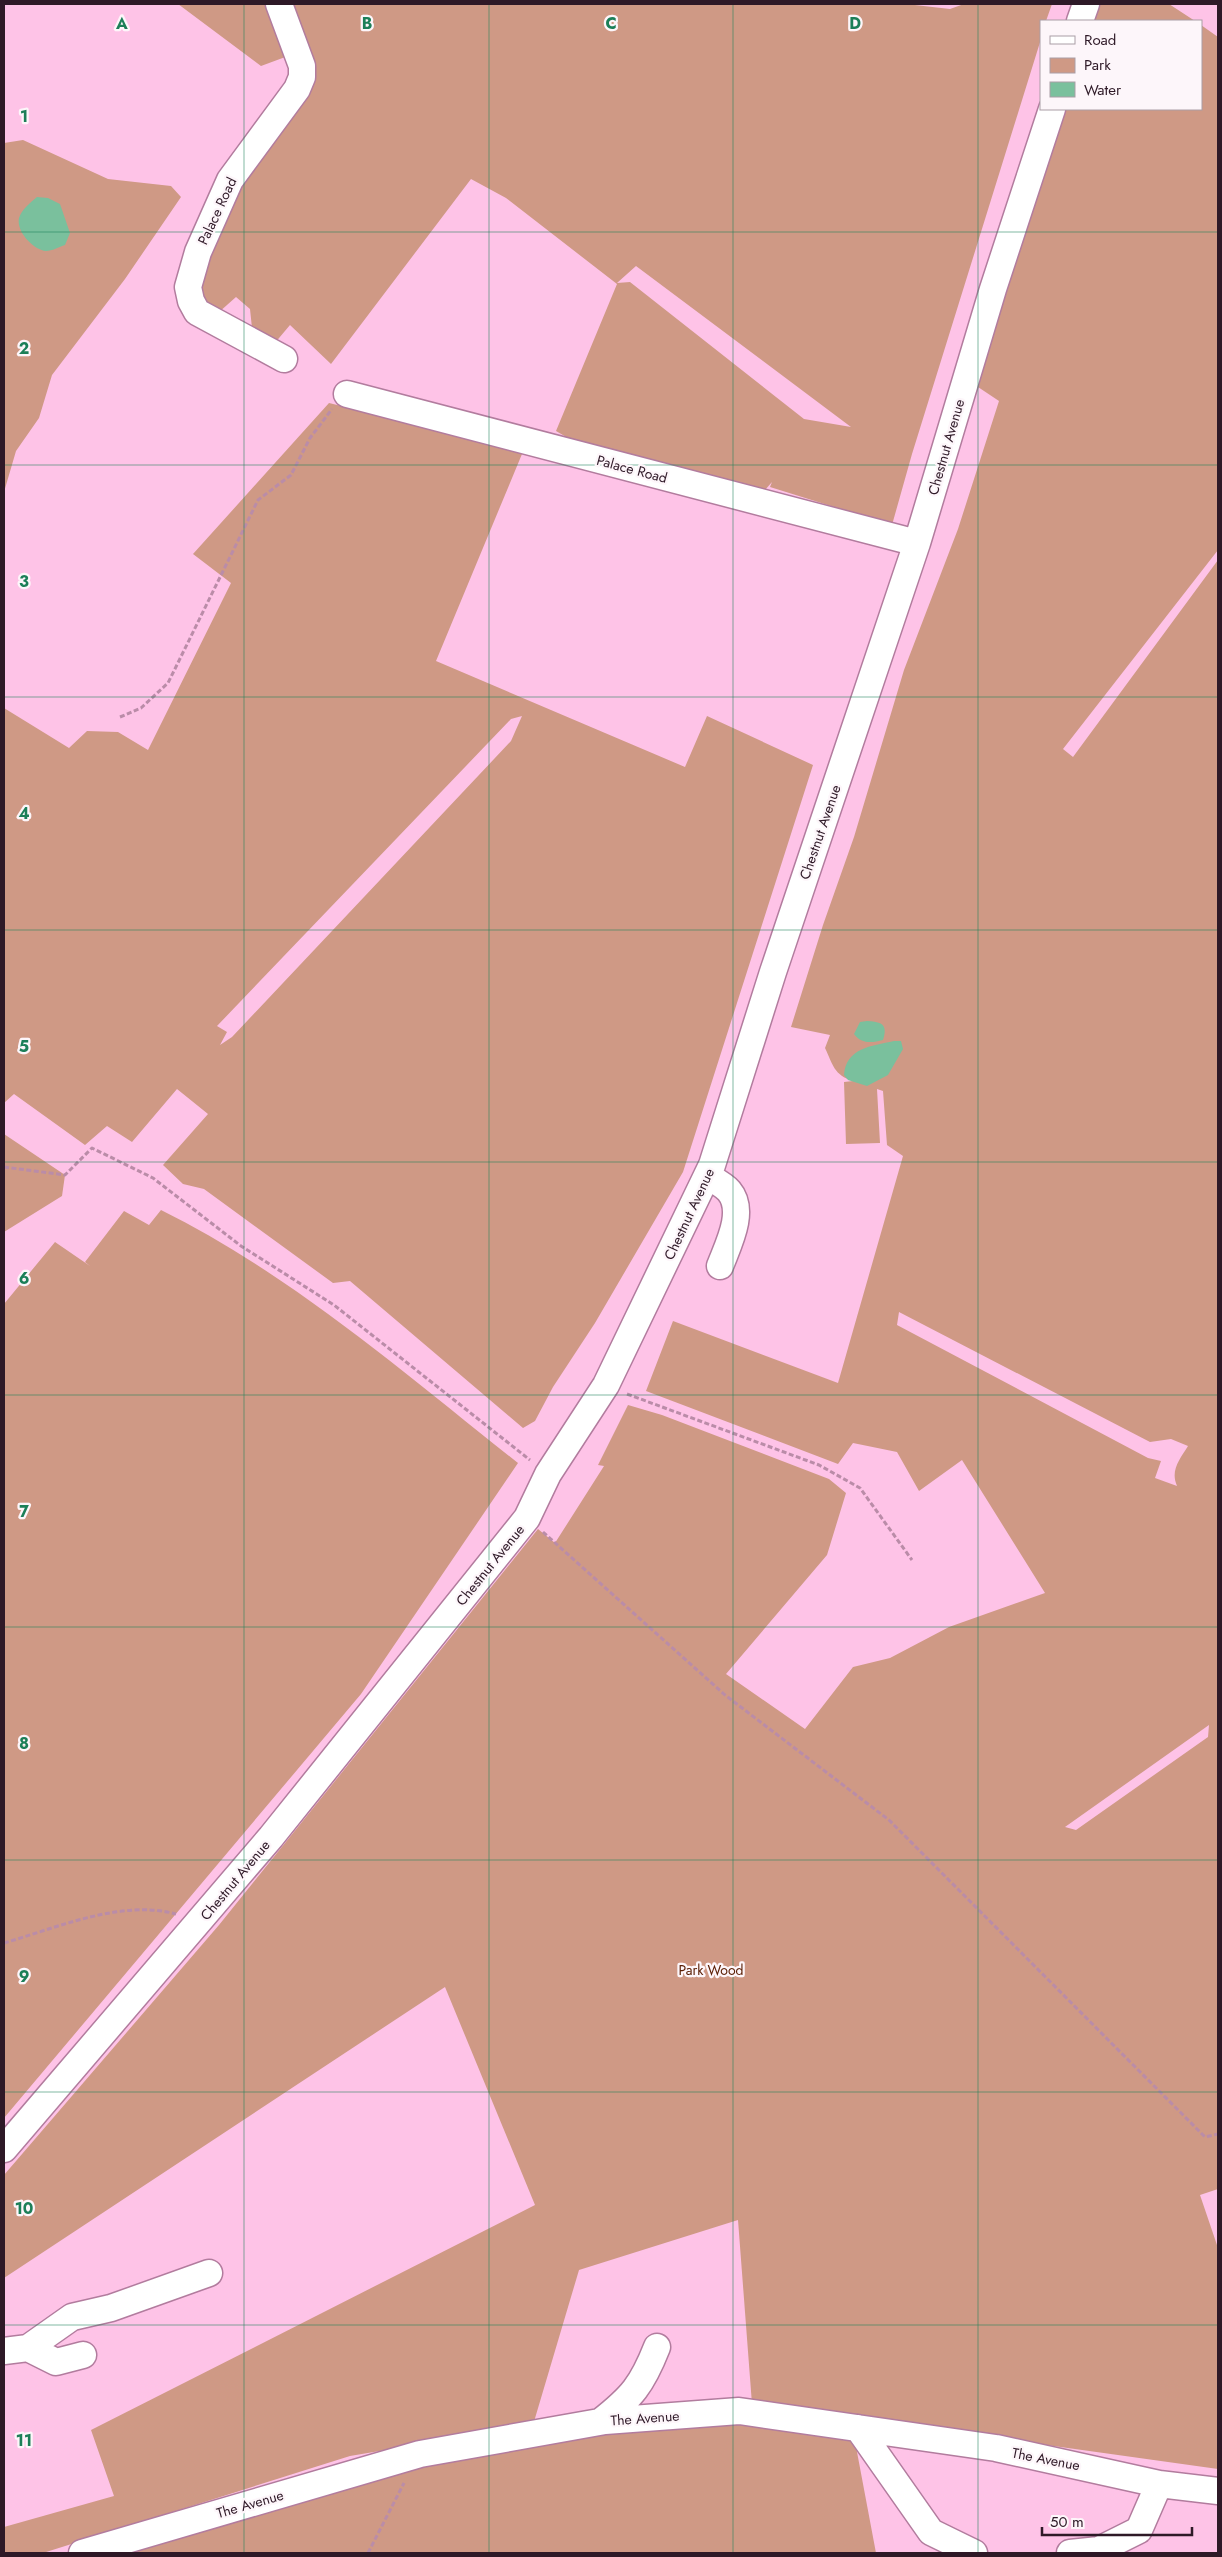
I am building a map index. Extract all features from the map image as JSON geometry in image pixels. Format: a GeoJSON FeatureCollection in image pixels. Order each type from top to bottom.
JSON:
{"type":"FeatureCollection","features":[{"type":"Feature","properties":{"kind":"street","name":"Palace Road"},"geometry":{"type":"LineString","coordinates":[[278,4],[302,66],[302,77],[297,89],[230,180],[198,252],[188,287],[191,301],[197,312],[284,359]]}},
{"type":"Feature","properties":{"kind":"street"},"geometry":{"type":"LineString","coordinates":[[1080,20],[1086,4]]}},
{"type":"Feature","properties":{"kind":"street","name":"Chestnut Avenue"},"geometry":{"type":"LineString","coordinates":[[4,2149],[271,1837],[527,1518],[548,1474],[606,1385],[707,1176],[772,972],[918,543],[993,289],[1052,110]]}},
{"type":"Feature","properties":{"kind":"street","name":"Palace Road"},"geometry":{"type":"LineString","coordinates":[[346,394],[918,543]]}},
{"type":"Feature","properties":{"kind":"street"},"geometry":{"type":"LineString","coordinates":[[707,1176],[729,1190],[736,1201],[735,1226],[720,1266]]}},
{"type":"Feature","properties":{"kind":"street"},"geometry":{"type":"LineString","coordinates":[[16,2350],[72,2317],[111,2308],[209,2273]]}},
{"type":"Feature","properties":{"kind":"street"},"geometry":{"type":"LineString","coordinates":[[600,2422],[628,2400],[638,2388],[657,2347]]}},
{"type":"Feature","properties":{"kind":"street"},"geometry":{"type":"LineString","coordinates":[[16,2350],[56,2362],[83,2355]]}},
{"type":"Feature","properties":{"kind":"street","name":"The Avenue"},"geometry":{"type":"LineString","coordinates":[[82,2553],[420,2454],[600,2422],[739,2411],[996,2448],[1159,2484],[1218,2491]]}},
{"type":"Feature","properties":{"kind":"street"},"geometry":{"type":"LineString","coordinates":[[858,2428],[931,2532],[974,2553]]}},
{"type":"Feature","properties":{"kind":"street"},"geometry":{"type":"LineString","coordinates":[[1070,2553],[1100,2550],[1140,2530],[1159,2484]]}},
{"type":"Feature","properties":{"kind":"path"},"geometry":{"type":"LineString","coordinates":[[120,717],[141,708],[168,683],[258,500],[291,476],[310,438],[326,414],[346,394]]}},
{"type":"Feature","properties":{"kind":"path"},"geometry":{"type":"LineString","coordinates":[[4,1167],[65,1175],[92,1148],[152,1178],[241,1246],[334,1305],[548,1474]]}},
{"type":"Feature","properties":{"kind":"path"},"geometry":{"type":"LineString","coordinates":[[606,1385],[819,1465],[860,1488],[912,1560]]}},
{"type":"Feature","properties":{"kind":"path"},"geometry":{"type":"LineString","coordinates":[[527,1518],[725,1695],[889,1820],[1206,2137],[1218,2134]]}},
{"type":"Feature","properties":{"kind":"path"},"geometry":{"type":"LineString","coordinates":[[4,1943],[118,1911],[162,1910],[201,1920]]}},
{"type":"Feature","properties":{"kind":"path"},"geometry":{"type":"LineString","coordinates":[[368,2553],[420,2454]]}},
{"type":"Feature","properties":{"kind":"green space"},"geometry":{"type":"Polygon","coordinates":[[[178,4],[266,4],[288,56],[261,66],[178,4]]]}},
{"type":"Feature","properties":{"kind":"green space"},"geometry":{"type":"Polygon","coordinates":[[[287,4],[906,4],[950,9],[964,4],[1052,4],[1046,20],[1040,20],[1040,42],[912,454],[892,525],[770,487],[772,482],[765,490],[575,442],[556,431],[617,284],[506,198],[471,179],[331,364],[290,325],[274,344],[252,328],[250,309],[236,297],[218,313],[202,303],[198,290],[218,227],[240,179],[313,70],[287,4]],[[636,266],[617,283],[630,282],[804,419],[851,427],[636,266]]]}},
{"type":"Feature","properties":{"kind":"green space"},"geometry":{"type":"Polygon","coordinates":[[[1093,4],[1169,4],[1193,20],[1087,20],[1093,4]]]}},
{"type":"Feature","properties":{"kind":"green space","name":"Park Wood"},"geometry":{"type":"Polygon","coordinates":[[[1202,26],[1218,37],[1218,550],[1063,749],[1073,757],[1218,560],[1218,2189],[1200,2195],[1218,2248],[1218,2469],[752,2404],[738,2220],[579,2270],[533,2425],[350,2456],[43,2553],[4,2553],[4,2527],[114,2496],[91,2430],[535,2205],[445,1987],[4,2278],[4,2175],[219,1925],[538,1529],[555,1543],[604,1466],[598,1465],[628,1405],[662,1415],[829,1479],[846,1493],[827,1555],[726,1674],[805,1729],[853,1667],[890,1658],[949,1627],[1045,1593],[962,1460],[919,1491],[897,1452],[853,1443],[838,1464],[646,1391],[673,1321],[838,1383],[903,1156],[887,1145],[883,1091],[877,1089],[880,1143],[846,1144],[844,1082],[853,1081],[842,1076],[832,1064],[825,1048],[830,1035],[791,1027],[823,925],[854,837],[904,670],[958,529],[999,401],[975,385],[1061,110],[1202,110],[1202,26]],[[899,1312],[897,1325],[1148,1458],[1161,1461],[1155,1478],[1177,1486],[1175,1470],[1188,1446],[1171,1439],[1150,1442],[899,1312]],[[1209,1725],[1065,1827],[1076,1830],[1208,1737],[1209,1725]]]}},
{"type":"Feature","properties":{"kind":"green space"},"geometry":{"type":"Polygon","coordinates":[[[23,140],[108,179],[171,186],[181,197],[125,279],[52,375],[39,418],[16,451],[4,492],[4,143],[23,140]]]}},
{"type":"Feature","properties":{"kind":"green space"},"geometry":{"type":"Polygon","coordinates":[[[329,403],[517,449],[522,454],[436,661],[685,767],[707,716],[813,765],[683,1172],[595,1323],[553,1387],[535,1421],[523,1428],[350,1281],[333,1283],[204,1189],[183,1184],[163,1165],[208,1114],[177,1089],[132,1142],[107,1126],[85,1145],[14,1094],[4,1103],[4,708],[69,748],[87,731],[118,732],[148,750],[231,583],[193,554],[329,403]],[[522,716],[511,719],[217,1026],[227,1032],[220,1045],[232,1037],[511,741],[522,716]]]}},
{"type":"Feature","properties":{"kind":"green space"},"geometry":{"type":"Polygon","coordinates":[[[4,1134],[65,1175],[62,1196],[4,1232],[4,1134]]]}},
{"type":"Feature","properties":{"kind":"green space"},"geometry":{"type":"Polygon","coordinates":[[[161,1210],[256,1264],[301,1295],[346,1327],[518,1463],[361,1694],[4,2118],[4,1304],[55,1242],[90,1266],[85,1262],[124,1211],[149,1225],[161,1210]]]}},
{"type":"Feature","properties":{"kind":"green space"},"geometry":{"type":"Polygon","coordinates":[[[727,2417],[854,2436],[876,2553],[114,2553],[461,2452],[727,2417]]]}},
{"type":"Feature","properties":{"kind":"water"},"geometry":{"type":"Polygon","coordinates":[[[37,197],[48,198],[60,204],[70,233],[65,245],[51,250],[41,250],[31,244],[20,229],[20,215],[37,197]]]}},
{"type":"Feature","properties":{"kind":"water"},"geometry":{"type":"Polygon","coordinates":[[[860,1022],[880,1023],[884,1027],[883,1040],[867,1042],[860,1040],[854,1034],[860,1022]]]}},
{"type":"Feature","properties":{"kind":"water"},"geometry":{"type":"Polygon","coordinates":[[[901,1041],[903,1049],[888,1075],[867,1086],[848,1080],[844,1075],[849,1059],[855,1054],[869,1047],[901,1041]]]}}]}
